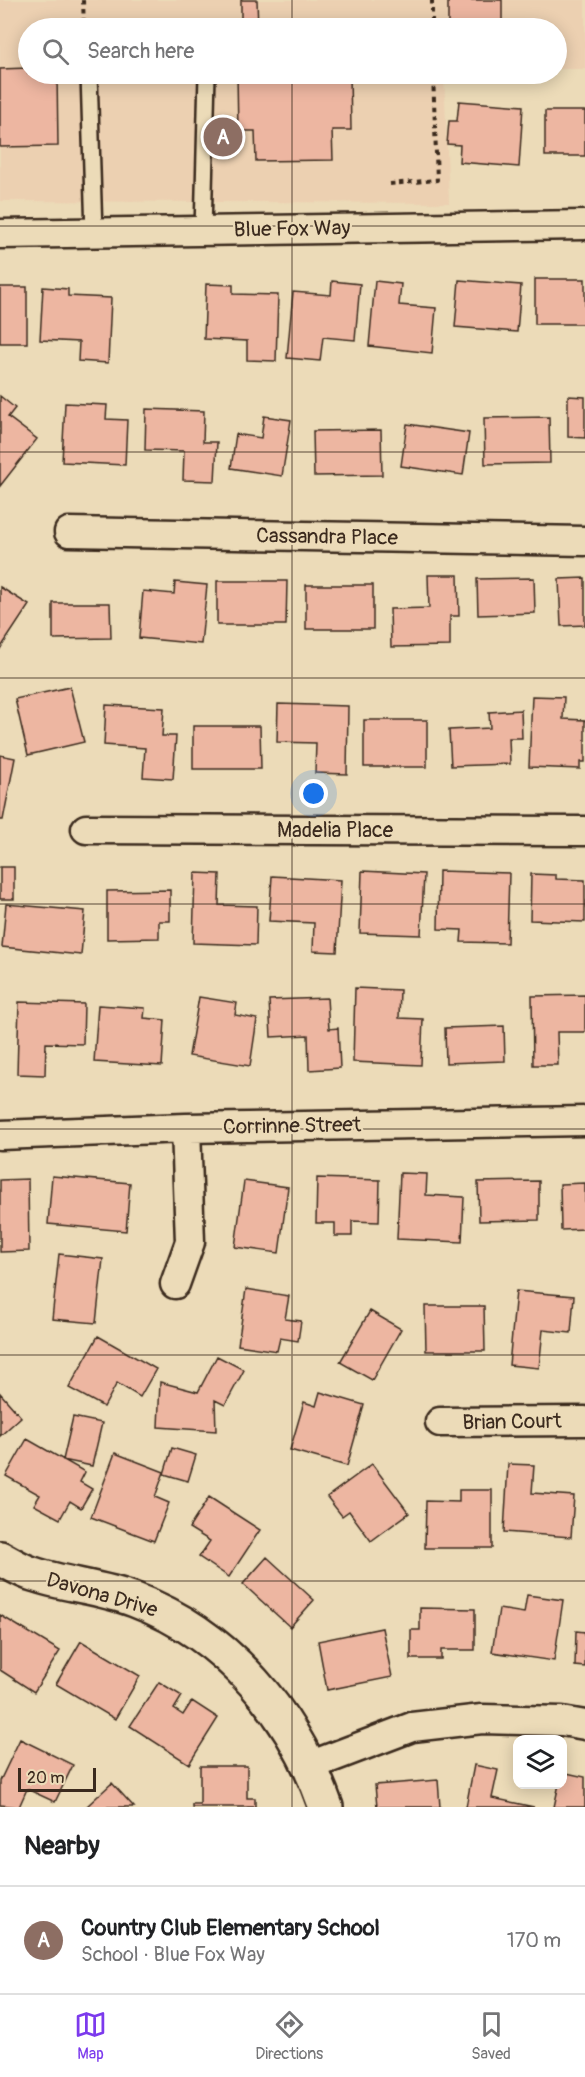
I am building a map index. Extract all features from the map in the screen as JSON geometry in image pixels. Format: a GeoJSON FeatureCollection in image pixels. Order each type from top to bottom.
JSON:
{"type":"FeatureCollection","features":[{"type":"Feature","properties":{"kind":"street","name":"Blue Fox Way"},"geometry":{"type":"LineString","coordinates":[[0,234],[585,225]]}},
{"type":"Feature","properties":{"kind":"street","name":"Cassandra Place"},"geometry":{"type":"LineString","coordinates":[[69,532],[585,541]]}},
{"type":"Feature","properties":{"kind":"street","name":"Madelia Place"},"geometry":{"type":"LineString","coordinates":[[86,829],[585,831]]}},
{"type":"Feature","properties":{"kind":"street","name":"Corrinne Street"},"geometry":{"type":"LineString","coordinates":[[0,1135],[186,1128],[585,1121]]}},
{"type":"Feature","properties":{"kind":"street"},"geometry":{"type":"LineString","coordinates":[[175,1284],[190,1242],[186,1128]]}},
{"type":"Feature","properties":{"kind":"street","name":"Brian Court"},"geometry":{"type":"LineString","coordinates":[[440,1422],[585,1421]]}},
{"type":"Feature","properties":{"kind":"street","name":"Davona Drive"},"geometry":{"type":"LineString","coordinates":[[0,1558],[32,1574],[134,1599],[175,1617],[209,1640],[244,1672],[283,1716],[312,1766],[326,1807]]}},
{"type":"Feature","properties":{"kind":"street"},"geometry":{"type":"LineString","coordinates":[[312,1766],[412,1727],[482,1719],[562,1721],[585,1725]]}},
{"type":"Feature","properties":{"kind":"lane"},"geometry":{"type":"LineString","coordinates":[[89,84],[94,233]]}},
{"type":"Feature","properties":{"kind":"lane"},"geometry":{"type":"LineString","coordinates":[[203,231],[207,84]]}},
{"type":"Feature","properties":{"kind":"path"},"geometry":{"type":"LineString","coordinates":[[83,0],[84,18]]}},
{"type":"Feature","properties":{"kind":"path"},"geometry":{"type":"LineString","coordinates":[[432,0],[432,18]]}},
{"type":"Feature","properties":{"kind":"path"},"geometry":{"type":"LineString","coordinates":[[390,183],[437,180],[433,84]]}},
{"type":"Feature","properties":{"kind":"shaded area"},"geometry":{"type":"Polygon","coordinates":[[[0,0],[585,0],[585,69],[567,69],[567,18],[18,18],[18,84],[444,84],[449,203],[0,201],[0,0]]]}},
{"type":"Feature","properties":{"kind":"building"},"geometry":{"type":"Polygon","coordinates":[[[241,0],[257,0],[258,18],[241,18],[241,0]]]}},
{"type":"Feature","properties":{"kind":"building"},"geometry":{"type":"Polygon","coordinates":[[[448,0],[502,0],[502,18],[448,18],[448,0]]]}},
{"type":"Feature","properties":{"kind":"building"},"geometry":{"type":"Polygon","coordinates":[[[18,68],[18,84],[57,84],[58,146],[0,147],[0,69],[18,68]]]}},
{"type":"Feature","properties":{"kind":"building"},"geometry":{"type":"Polygon","coordinates":[[[237,84],[350,84],[351,130],[332,130],[333,160],[256,161],[255,131],[238,131],[237,84]]]}},
{"type":"Feature","properties":{"kind":"building"},"geometry":{"type":"Polygon","coordinates":[[[459,101],[523,106],[519,167],[459,162],[460,145],[447,144],[449,121],[457,121],[459,101]]]}},
{"type":"Feature","properties":{"kind":"building"},"geometry":{"type":"Polygon","coordinates":[[[545,111],[585,111],[585,156],[545,156],[545,111]]]}},
{"type":"Feature","properties":{"kind":"building"},"geometry":{"type":"Polygon","coordinates":[[[535,279],[585,279],[585,324],[535,324],[535,279]]]}},
{"type":"Feature","properties":{"kind":"building"},"geometry":{"type":"Polygon","coordinates":[[[459,280],[521,285],[517,332],[455,327],[459,280]]]}},
{"type":"Feature","properties":{"kind":"building"},"geometry":{"type":"Polygon","coordinates":[[[332,281],[360,284],[355,340],[323,337],[320,361],[287,358],[293,292],[331,295],[332,281]]]}},
{"type":"Feature","properties":{"kind":"building"},"geometry":{"type":"Polygon","coordinates":[[[375,281],[401,284],[399,305],[436,308],[432,353],[369,346],[375,281]]]}},
{"type":"Feature","properties":{"kind":"building"},"geometry":{"type":"Polygon","coordinates":[[[206,284],[233,285],[233,294],[278,295],[276,361],[247,360],[247,341],[204,339],[206,284]]]}},
{"type":"Feature","properties":{"kind":"building"},"geometry":{"type":"Polygon","coordinates":[[[0,287],[27,287],[27,343],[0,343],[0,287]]]}},
{"type":"Feature","properties":{"kind":"building"},"geometry":{"type":"Polygon","coordinates":[[[43,287],[68,289],[68,296],[111,298],[108,363],[78,361],[79,342],[40,340],[43,287]]]}},
{"type":"Feature","properties":{"kind":"building"},"geometry":{"type":"Polygon","coordinates":[[[0,396],[15,408],[8,417],[37,439],[0,486],[0,396]]]}},
{"type":"Feature","properties":{"kind":"building"},"geometry":{"type":"Polygon","coordinates":[[[568,396],[585,397],[585,438],[568,437],[568,396]]]}},
{"type":"Feature","properties":{"kind":"building"},"geometry":{"type":"Polygon","coordinates":[[[65,403],[107,405],[106,419],[127,420],[125,465],[62,462],[65,403]]]}},
{"type":"Feature","properties":{"kind":"building"},"geometry":{"type":"Polygon","coordinates":[[[146,409],[204,411],[203,442],[217,442],[215,481],[183,480],[184,451],[145,450],[146,409]]]}},
{"type":"Feature","properties":{"kind":"building"},"geometry":{"type":"Polygon","coordinates":[[[264,416],[291,420],[282,476],[231,468],[236,434],[261,438],[264,416]]]}},
{"type":"Feature","properties":{"kind":"building"},"geometry":{"type":"Polygon","coordinates":[[[549,417],[550,463],[485,464],[484,418],[549,417]]]}},
{"type":"Feature","properties":{"kind":"building"},"geometry":{"type":"Polygon","coordinates":[[[407,424],[469,433],[463,475],[401,466],[407,424]]]}},
{"type":"Feature","properties":{"kind":"building"},"geometry":{"type":"Polygon","coordinates":[[[381,430],[382,475],[314,476],[313,431],[381,430]]]}},
{"type":"Feature","properties":{"kind":"building"},"geometry":{"type":"Polygon","coordinates":[[[428,575],[458,575],[459,616],[450,616],[450,646],[391,647],[390,609],[429,608],[428,575]]]}},
{"type":"Feature","properties":{"kind":"building"},"geometry":{"type":"Polygon","coordinates":[[[534,578],[535,613],[478,615],[477,579],[534,578]]]}},
{"type":"Feature","properties":{"kind":"building"},"geometry":{"type":"Polygon","coordinates":[[[585,578],[585,625],[561,626],[559,579],[585,578]]]}},
{"type":"Feature","properties":{"kind":"building"},"geometry":{"type":"Polygon","coordinates":[[[217,581],[287,581],[286,625],[217,625],[217,581]]]}},
{"type":"Feature","properties":{"kind":"building"},"geometry":{"type":"Polygon","coordinates":[[[175,582],[207,585],[201,644],[139,638],[143,591],[174,594],[175,582]]]}},
{"type":"Feature","properties":{"kind":"building"},"geometry":{"type":"Polygon","coordinates":[[[306,585],[373,585],[373,629],[306,629],[306,585]]]}},
{"type":"Feature","properties":{"kind":"building"},"geometry":{"type":"Polygon","coordinates":[[[0,587],[29,605],[0,649],[0,587]]]}},
{"type":"Feature","properties":{"kind":"building"},"geometry":{"type":"Polygon","coordinates":[[[53,603],[110,603],[111,638],[53,639],[53,603]]]}},
{"type":"Feature","properties":{"kind":"building"},"geometry":{"type":"Polygon","coordinates":[[[70,687],[84,742],[28,755],[15,699],[70,687]]]}},
{"type":"Feature","properties":{"kind":"building"},"geometry":{"type":"Polygon","coordinates":[[[532,696],[564,697],[563,719],[585,720],[585,762],[580,762],[580,769],[529,767],[532,696]]]}},
{"type":"Feature","properties":{"kind":"building"},"geometry":{"type":"Polygon","coordinates":[[[278,704],[348,706],[347,774],[315,773],[316,743],[277,742],[278,704]]]}},
{"type":"Feature","properties":{"kind":"building"},"geometry":{"type":"Polygon","coordinates":[[[106,705],[164,708],[162,736],[176,736],[173,779],[143,777],[145,748],[104,745],[106,705]]]}},
{"type":"Feature","properties":{"kind":"building"},"geometry":{"type":"Polygon","coordinates":[[[521,710],[522,738],[509,738],[510,764],[451,766],[449,730],[490,728],[489,712],[521,710]]]}},
{"type":"Feature","properties":{"kind":"building"},"geometry":{"type":"Polygon","coordinates":[[[364,720],[427,720],[427,767],[364,767],[364,720]]]}},
{"type":"Feature","properties":{"kind":"building"},"geometry":{"type":"Polygon","coordinates":[[[193,726],[260,726],[261,769],[193,769],[193,726]]]}},
{"type":"Feature","properties":{"kind":"building"},"geometry":{"type":"Polygon","coordinates":[[[0,755],[15,758],[3,820],[0,820],[0,755]]]}},
{"type":"Feature","properties":{"kind":"building"},"geometry":{"type":"Polygon","coordinates":[[[0,867],[14,867],[14,899],[0,899],[0,867]]]}},
{"type":"Feature","properties":{"kind":"building"},"geometry":{"type":"Polygon","coordinates":[[[362,871],[424,874],[421,935],[360,933],[362,871]]]}},
{"type":"Feature","properties":{"kind":"building"},"geometry":{"type":"Polygon","coordinates":[[[439,871],[509,873],[507,943],[461,942],[462,930],[438,929],[439,871]]]}},
{"type":"Feature","properties":{"kind":"building"},"geometry":{"type":"Polygon","coordinates":[[[195,873],[220,874],[219,905],[257,906],[256,945],[193,943],[195,873]]]}},
{"type":"Feature","properties":{"kind":"building"},"geometry":{"type":"Polygon","coordinates":[[[531,874],[556,875],[556,879],[585,880],[585,922],[530,920],[531,874]]]}},
{"type":"Feature","properties":{"kind":"building"},"geometry":{"type":"Polygon","coordinates":[[[272,876],[341,880],[337,952],[313,951],[314,923],[269,921],[272,876]]]}},
{"type":"Feature","properties":{"kind":"building"},"geometry":{"type":"Polygon","coordinates":[[[170,890],[170,921],[159,921],[159,938],[107,939],[107,891],[170,890]]]}},
{"type":"Feature","properties":{"kind":"building"},"geometry":{"type":"Polygon","coordinates":[[[6,904],[85,911],[81,955],[2,947],[6,904]]]}},
{"type":"Feature","properties":{"kind":"building"},"geometry":{"type":"Polygon","coordinates":[[[355,988],[400,990],[399,1018],[423,1019],[421,1065],[353,1062],[355,988]]]}},
{"type":"Feature","properties":{"kind":"building"},"geometry":{"type":"Polygon","coordinates":[[[585,995],[585,1032],[557,1032],[558,1065],[533,1065],[532,996],[585,995]]]}},
{"type":"Feature","properties":{"kind":"building"},"geometry":{"type":"Polygon","coordinates":[[[199,997],[237,1003],[235,1015],[257,1019],[250,1066],[189,1056],[199,997]]]}},
{"type":"Feature","properties":{"kind":"building"},"geometry":{"type":"Polygon","coordinates":[[[327,998],[329,1029],[338,1028],[340,1068],[309,1070],[308,1035],[271,1037],[269,1000],[327,998]]]}},
{"type":"Feature","properties":{"kind":"building"},"geometry":{"type":"Polygon","coordinates":[[[19,1002],[84,1004],[83,1044],[46,1043],[45,1075],[17,1074],[19,1002]]]}},
{"type":"Feature","properties":{"kind":"building"},"geometry":{"type":"Polygon","coordinates":[[[98,1005],[145,1008],[144,1018],[165,1020],[162,1066],[94,1062],[98,1005]]]}},
{"type":"Feature","properties":{"kind":"building"},"geometry":{"type":"Polygon","coordinates":[[[504,1026],[505,1061],[446,1063],[445,1028],[504,1026]]]}},
{"type":"Feature","properties":{"kind":"building"},"geometry":{"type":"Polygon","coordinates":[[[400,1173],[427,1174],[426,1195],[464,1197],[462,1242],[397,1239],[400,1173]]]}},
{"type":"Feature","properties":{"kind":"building"},"geometry":{"type":"Polygon","coordinates":[[[52,1176],[130,1183],[126,1231],[48,1224],[52,1176]]]}},
{"type":"Feature","properties":{"kind":"building"},"geometry":{"type":"Polygon","coordinates":[[[317,1178],[380,1180],[379,1222],[352,1221],[352,1236],[335,1236],[335,1223],[316,1223],[317,1178]]]}},
{"type":"Feature","properties":{"kind":"building"},"geometry":{"type":"Polygon","coordinates":[[[28,1179],[29,1251],[0,1252],[0,1180],[28,1179]]]}},
{"type":"Feature","properties":{"kind":"building"},"geometry":{"type":"Polygon","coordinates":[[[244,1181],[288,1187],[279,1253],[235,1247],[244,1181]]]}},
{"type":"Feature","properties":{"kind":"building"},"geometry":{"type":"Polygon","coordinates":[[[539,1181],[539,1220],[479,1221],[478,1182],[539,1181]]]}},
{"type":"Feature","properties":{"kind":"building"},"geometry":{"type":"Polygon","coordinates":[[[585,1183],[585,1229],[561,1230],[560,1184],[585,1183]]]}},
{"type":"Feature","properties":{"kind":"building"},"geometry":{"type":"Polygon","coordinates":[[[59,1254],[103,1259],[96,1323],[52,1319],[59,1254]]]}},
{"type":"Feature","properties":{"kind":"building"},"geometry":{"type":"Polygon","coordinates":[[[246,1289],[289,1296],[285,1319],[301,1321],[298,1341],[280,1338],[277,1351],[238,1345],[246,1289]]]}},
{"type":"Feature","properties":{"kind":"building"},"geometry":{"type":"Polygon","coordinates":[[[516,1291],[574,1296],[571,1333],[543,1330],[539,1368],[509,1365],[516,1291]]]}},
{"type":"Feature","properties":{"kind":"building"},"geometry":{"type":"Polygon","coordinates":[[[425,1306],[484,1306],[485,1351],[426,1351],[425,1306]]]}},
{"type":"Feature","properties":{"kind":"building"},"geometry":{"type":"Polygon","coordinates":[[[370,1311],[401,1329],[372,1380],[340,1362],[370,1311]]]}},
{"type":"Feature","properties":{"kind":"building"},"geometry":{"type":"Polygon","coordinates":[[[98,1336],[156,1369],[140,1397],[117,1383],[104,1407],[69,1388],[98,1336]]]}},
{"type":"Feature","properties":{"kind":"building"},"geometry":{"type":"Polygon","coordinates":[[[217,1356],[244,1370],[225,1405],[215,1400],[216,1431],[158,1427],[160,1382],[198,1392],[217,1356]]]}},
{"type":"Feature","properties":{"kind":"building"},"geometry":{"type":"Polygon","coordinates":[[[320,1392],[364,1405],[347,1466],[290,1450],[304,1402],[316,1406],[320,1392]]]}},
{"type":"Feature","properties":{"kind":"building"},"geometry":{"type":"Polygon","coordinates":[[[0,1393],[21,1417],[0,1436],[0,1393]]]}},
{"type":"Feature","properties":{"kind":"building"},"geometry":{"type":"Polygon","coordinates":[[[73,1417],[102,1423],[92,1466],[63,1460],[73,1417]]]}},
{"type":"Feature","properties":{"kind":"building"},"geometry":{"type":"Polygon","coordinates":[[[27,1439],[85,1472],[80,1482],[92,1489],[81,1508],[70,1501],[60,1519],[34,1505],[40,1495],[6,1476],[27,1439]]]}},
{"type":"Feature","properties":{"kind":"building"},"geometry":{"type":"Polygon","coordinates":[[[172,1448],[196,1455],[188,1481],[164,1474],[172,1448]]]}},
{"type":"Feature","properties":{"kind":"building"},"geometry":{"type":"Polygon","coordinates":[[[115,1453],[164,1472],[155,1497],[169,1503],[154,1541],[91,1517],[115,1453]]]}},
{"type":"Feature","properties":{"kind":"building"},"geometry":{"type":"Polygon","coordinates":[[[372,1464],[409,1513],[371,1541],[349,1511],[342,1516],[327,1497],[372,1464]]]}},
{"type":"Feature","properties":{"kind":"building"},"geometry":{"type":"Polygon","coordinates":[[[508,1464],[534,1465],[532,1493],[574,1496],[571,1537],[504,1532],[508,1464]]]}},
{"type":"Feature","properties":{"kind":"building"},"geometry":{"type":"Polygon","coordinates":[[[459,1490],[492,1490],[492,1548],[425,1548],[426,1501],[459,1502],[459,1490]]]}},
{"type":"Feature","properties":{"kind":"building"},"geometry":{"type":"Polygon","coordinates":[[[209,1497],[260,1530],[229,1577],[199,1557],[210,1541],[189,1528],[209,1497]]]}},
{"type":"Feature","properties":{"kind":"building"},"geometry":{"type":"Polygon","coordinates":[[[267,1557],[314,1600],[290,1627],[243,1584],[267,1557]]]}},
{"type":"Feature","properties":{"kind":"building"},"geometry":{"type":"Polygon","coordinates":[[[527,1595],[563,1600],[554,1661],[492,1652],[499,1609],[524,1613],[527,1595]]]}},
{"type":"Feature","properties":{"kind":"building"},"geometry":{"type":"Polygon","coordinates":[[[420,1608],[475,1609],[475,1650],[441,1650],[441,1659],[411,1659],[411,1630],[420,1630],[420,1608]]]}},
{"type":"Feature","properties":{"kind":"building"},"geometry":{"type":"Polygon","coordinates":[[[0,1615],[60,1651],[34,1692],[0,1670],[0,1615]]]}},
{"type":"Feature","properties":{"kind":"building"},"geometry":{"type":"Polygon","coordinates":[[[382,1628],[392,1677],[327,1690],[318,1641],[382,1628]]]}},
{"type":"Feature","properties":{"kind":"building"},"geometry":{"type":"Polygon","coordinates":[[[576,1631],[585,1632],[585,1667],[575,1666],[576,1631]]]}},
{"type":"Feature","properties":{"kind":"building"},"geometry":{"type":"Polygon","coordinates":[[[81,1641],[140,1676],[115,1719],[56,1684],[81,1641]]]}},
{"type":"Feature","properties":{"kind":"building"},"geometry":{"type":"Polygon","coordinates":[[[159,1682],[182,1696],[174,1709],[183,1715],[192,1701],[218,1718],[189,1764],[130,1726],[159,1682]]]}},
{"type":"Feature","properties":{"kind":"building"},"geometry":{"type":"Polygon","coordinates":[[[20,1739],[73,1765],[55,1802],[27,1789],[19,1807],[0,1805],[0,1781],[20,1739]]]}},
{"type":"Feature","properties":{"kind":"building"},"geometry":{"type":"Polygon","coordinates":[[[474,1765],[498,1770],[492,1798],[534,1807],[466,1807],[474,1765]]]}},
{"type":"Feature","properties":{"kind":"building"},"geometry":{"type":"Polygon","coordinates":[[[200,1766],[247,1766],[247,1798],[255,1798],[255,1807],[192,1807],[192,1804],[200,1804],[200,1766]]]}},
{"type":"Feature","properties":{"kind":"building"},"geometry":{"type":"Polygon","coordinates":[[[567,1773],[585,1777],[585,1807],[554,1807],[558,1789],[567,1789],[567,1773]]]}},
{"type":"Feature","properties":{"kind":"building"},"geometry":{"type":"Polygon","coordinates":[[[438,1780],[440,1807],[377,1807],[375,1785],[438,1780]]]}},
{"type":"Feature","properties":{"kind":"building"},"geometry":{"type":"Polygon","coordinates":[[[112,1783],[134,1807],[86,1807],[112,1783]]]}},
{"type":"Feature","properties":{"kind":"place","name":"Country Club Elementary School"},"geometry":{"type":"Point","coordinates":[223,137]}}]}
